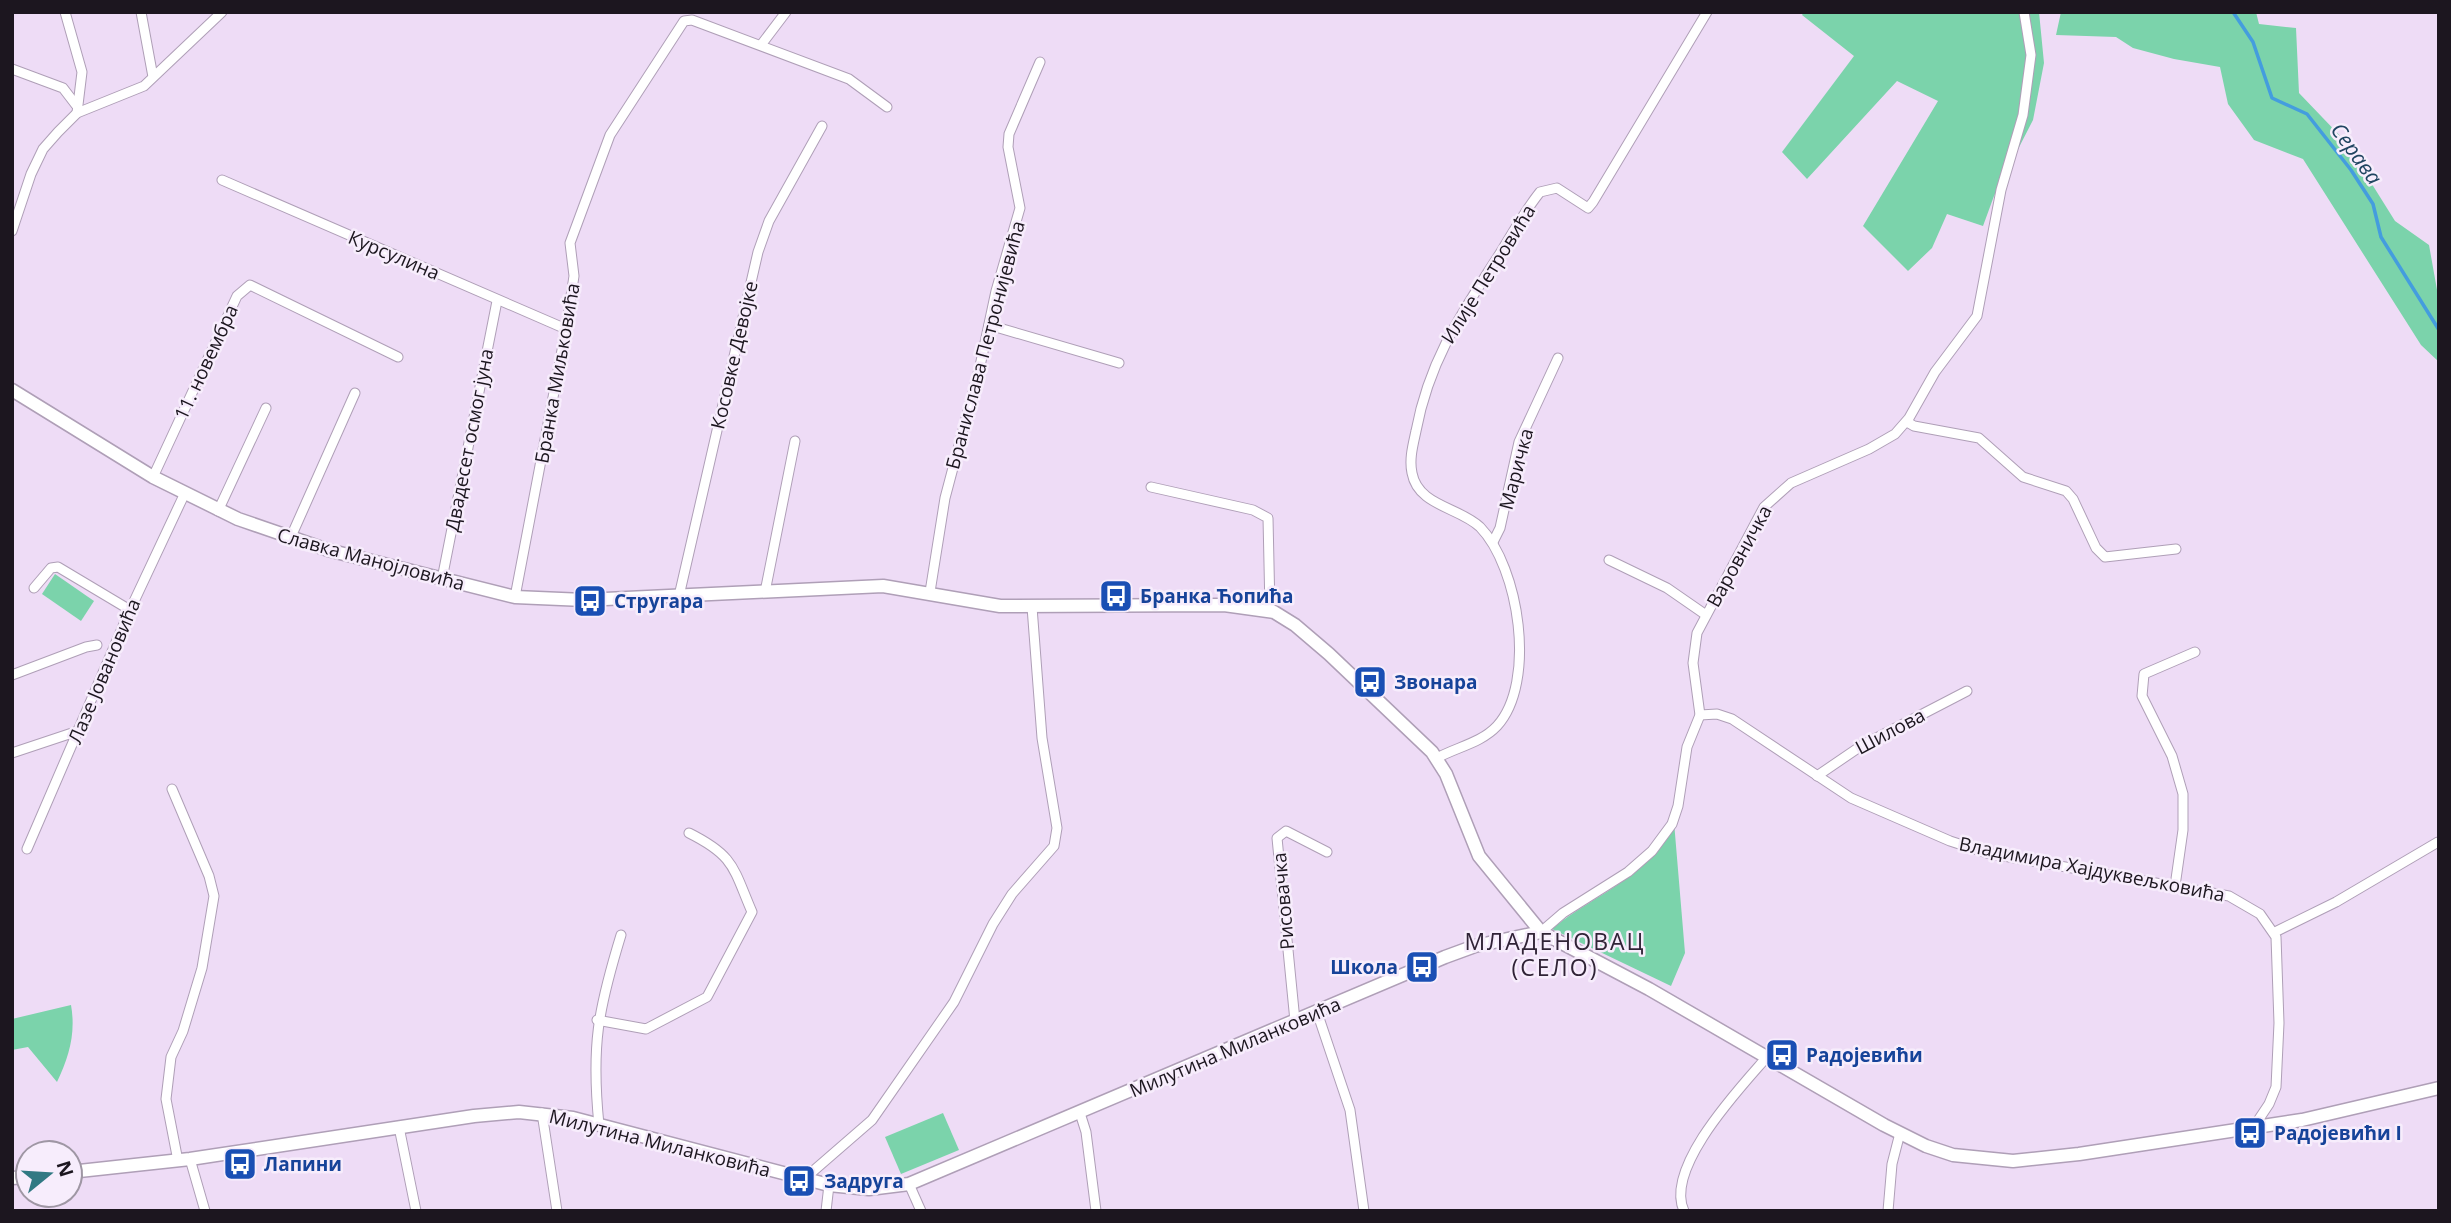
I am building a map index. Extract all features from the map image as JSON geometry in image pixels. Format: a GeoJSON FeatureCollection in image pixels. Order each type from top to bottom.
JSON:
{"type":"FeatureCollection","features":[{"type":"Feature","properties":{"kind":"main road","name":"Славка Манојловића"},"geometry":{"type":"LineString","coordinates":[[12,390],[153,477],[218,511],[290,539],[515,597],[562,600],[883,586],[930,592],[992,605],[1224,605],[1270,610],[1300,629],[1437,758],[1479,856],[1541,932]]}},
{"type":"Feature","properties":{"kind":"main road","name":"Милутина Миланковића"},"geometry":{"type":"LineString","coordinates":[[84,1171],[184,1160],[494,1113],[542,1113],[599,1125],[829,1185],[869,1189],[909,1184],[1464,950],[1541,932]]}},
{"type":"Feature","properties":{"kind":"main road"},"geometry":{"type":"LineString","coordinates":[[1541,932],[1631,979],[1900,1133],[1953,1155],[2013,1161],[2253,1128],[2439,1088]]}},
{"type":"Feature","properties":{"kind":"street"},"geometry":{"type":"LineString","coordinates":[[65,12],[82,72],[77,109]]}},
{"type":"Feature","properties":{"kind":"street"},"geometry":{"type":"LineString","coordinates":[[141,12],[153,77]]}},
{"type":"Feature","properties":{"kind":"street"},"geometry":{"type":"LineString","coordinates":[[12,231],[43,149],[77,109],[144,86],[222,12]]}},
{"type":"Feature","properties":{"kind":"street"},"geometry":{"type":"LineString","coordinates":[[761,45],[786,12]]}},
{"type":"Feature","properties":{"kind":"street","name":"Илије Петровића"},"geometry":{"type":"LineString","coordinates":[[1437,758],[1489,733],[1503,718],[1514,696],[1517,663],[1516,600],[1506,566],[1493,542],[1468,517],[1425,496],[1412,474],[1411,458],[1419,414],[1432,371],[1450,330],[1540,192],[1557,188],[1588,208],[1593,202],[1707,12]]}},
{"type":"Feature","properties":{"kind":"street","name":"Варовничка"},"geometry":{"type":"LineString","coordinates":[[1541,932],[1563,913],[1628,872],[1652,851],[1666,834],[1678,806],[1687,747],[1700,715],[1693,655],[1697,633],[1764,507],[1774,495],[1791,483],[1886,440],[1906,422],[1935,372],[1978,312],[1996,213],[2023,115],[2031,55],[2024,12]]}},
{"type":"Feature","properties":{"kind":"street","name":"Бранка Миљковића"},"geometry":{"type":"LineString","coordinates":[[515,597],[566,329],[574,276],[570,243],[610,135],[684,21],[692,20],[849,79],[887,107]]}},
{"type":"Feature","properties":{"kind":"street","name":"Бранислава Петронијевића"},"geometry":{"type":"LineString","coordinates":[[930,592],[945,498],[1020,208],[1008,147],[1009,134],[1040,62]]}},
{"type":"Feature","properties":{"kind":"street"},"geometry":{"type":"LineString","coordinates":[[12,69],[63,88],[77,109]]}},
{"type":"Feature","properties":{"kind":"street","name":"Косовке Девојке"},"geometry":{"type":"LineString","coordinates":[[679,596],[758,252],[769,220],[822,125]]}},
{"type":"Feature","properties":{"kind":"street","name":"Курсулина"},"geometry":{"type":"LineString","coordinates":[[222,180],[566,329]]}},
{"type":"Feature","properties":{"kind":"street","name":"11. новембра"},"geometry":{"type":"LineString","coordinates":[[153,477],[237,296],[250,285],[398,357]]}},
{"type":"Feature","properties":{"kind":"street","name":"Двадесет осмог јуна"},"geometry":{"type":"LineString","coordinates":[[442,579],[497,301]]}},
{"type":"Feature","properties":{"kind":"street"},"geometry":{"type":"LineString","coordinates":[[989,325],[1119,363]]}},
{"type":"Feature","properties":{"kind":"street","name":"Маричка"},"geometry":{"type":"LineString","coordinates":[[1493,542],[1500,528],[1519,442],[1558,358]]}},
{"type":"Feature","properties":{"kind":"street"},"geometry":{"type":"LineString","coordinates":[[290,539],[355,393]]}},
{"type":"Feature","properties":{"kind":"street"},"geometry":{"type":"LineString","coordinates":[[218,511],[266,408]]}},
{"type":"Feature","properties":{"kind":"street"},"geometry":{"type":"LineString","coordinates":[[1906,422],[1914,426],[1979,438],[2023,477],[2066,491],[2073,499],[2096,548],[2105,557],[2176,549]]}},
{"type":"Feature","properties":{"kind":"street"},"geometry":{"type":"LineString","coordinates":[[765,592],[795,441]]}},
{"type":"Feature","properties":{"kind":"street"},"geometry":{"type":"LineString","coordinates":[[1151,487],[1253,510],[1268,518],[1270,610]]}},
{"type":"Feature","properties":{"kind":"street","name":"Лазе Јовановића"},"geometry":{"type":"LineString","coordinates":[[27,849],[130,610],[184,495]]}},
{"type":"Feature","properties":{"kind":"street"},"geometry":{"type":"LineString","coordinates":[[1609,560],[1667,588],[1706,615]]}},
{"type":"Feature","properties":{"kind":"street"},"geometry":{"type":"LineString","coordinates":[[34,588],[51,568],[58,567],[130,610]]}},
{"type":"Feature","properties":{"kind":"street"},"geometry":{"type":"LineString","coordinates":[[804,1180],[872,1120],[954,1002],[993,924],[1012,894],[1054,846],[1057,828],[1042,738],[1032,607]]}},
{"type":"Feature","properties":{"kind":"street"},"geometry":{"type":"LineString","coordinates":[[12,675],[97,645]]}},
{"type":"Feature","properties":{"kind":"street"},"geometry":{"type":"LineString","coordinates":[[2175,886],[2183,830],[2180,778],[2165,738],[2142,696],[2144,674],[2195,652]]}},
{"type":"Feature","properties":{"kind":"street","name":"Шилова"},"geometry":{"type":"LineString","coordinates":[[1817,776],[1861,746],[1967,691]]}},
{"type":"Feature","properties":{"kind":"street","name":"Владимира Хајдуквељковића"},"geometry":{"type":"LineString","coordinates":[[1700,715],[1717,714],[1732,719],[1851,798],[1962,845],[1987,853],[2237,899],[2260,914],[2275,932]]}},
{"type":"Feature","properties":{"kind":"street"},"geometry":{"type":"LineString","coordinates":[[12,752],[78,731]]}},
{"type":"Feature","properties":{"kind":"street"},"geometry":{"type":"LineString","coordinates":[[172,789],[209,876],[214,896],[202,968],[170,1068],[166,1099],[184,1160],[205,1211]]}},
{"type":"Feature","properties":{"kind":"street","name":"Рисовачка"},"geometry":{"type":"LineString","coordinates":[[1295,1021],[1277,838],[1286,831],[1327,852]]}},
{"type":"Feature","properties":{"kind":"street"},"geometry":{"type":"LineString","coordinates":[[597,1020],[646,1029],[707,997],[752,912],[733,863],[712,844],[689,833]]}},
{"type":"Feature","properties":{"kind":"street"},"geometry":{"type":"LineString","coordinates":[[2253,1128],[2270,1104],[2276,1087],[2279,1023],[2275,932],[2336,902],[2438,842]]}},
{"type":"Feature","properties":{"kind":"street"},"geometry":{"type":"LineString","coordinates":[[599,1125],[594,1065],[597,1020],[621,935]]}},
{"type":"Feature","properties":{"kind":"street"},"geometry":{"type":"LineString","coordinates":[[1317,1012],[1350,1110],[1364,1211]]}},
{"type":"Feature","properties":{"kind":"street"},"geometry":{"type":"LineString","coordinates":[[1684,1211],[1680,1189],[1705,1130],[1766,1058]]}},
{"type":"Feature","properties":{"kind":"street"},"geometry":{"type":"LineString","coordinates":[[542,1113],[557,1211]]}},
{"type":"Feature","properties":{"kind":"street"},"geometry":{"type":"LineString","coordinates":[[1080,1113],[1086,1132],[1096,1211]]}},
{"type":"Feature","properties":{"kind":"street"},"geometry":{"type":"LineString","coordinates":[[399,1127],[416,1211]]}},
{"type":"Feature","properties":{"kind":"street"},"geometry":{"type":"LineString","coordinates":[[1888,1211],[1892,1164],[1900,1133]]}},
{"type":"Feature","properties":{"kind":"street"},"geometry":{"type":"LineString","coordinates":[[909,1184],[921,1211]]}},
{"type":"Feature","properties":{"kind":"street"},"geometry":{"type":"LineString","coordinates":[[826,1211],[829,1185]]}},
{"type":"Feature","properties":{"kind":"green space"},"geometry":{"type":"Polygon","coordinates":[[[1804,12],[2039,12],[2044,63],[2033,120],[1994,196],[1983,226],[1947,214],[1932,248],[1908,271],[1863,226],[1938,101],[1897,81],[1807,179],[1782,152],[1854,56],[1802,15],[1804,12]]]}},
{"type":"Feature","properties":{"kind":"green space"},"geometry":{"type":"Polygon","coordinates":[[[2061,12],[2256,12],[2259,24],[2296,28],[2299,93],[2345,141],[2395,221],[2429,245],[2439,301],[2439,362],[2421,345],[2303,159],[2254,140],[2228,104],[2220,67],[2133,48],[2116,37],[2056,35],[2061,12]]]}},
{"type":"Feature","properties":{"kind":"green space"},"geometry":{"type":"Polygon","coordinates":[[[55,574],[94,601],[81,621],[42,594],[55,574]]]}},
{"type":"Feature","properties":{"kind":"green space"},"geometry":{"type":"Polygon","coordinates":[[[1674,822],[1685,953],[1671,986],[1552,929],[1635,872],[1654,853],[1674,822]]]}},
{"type":"Feature","properties":{"kind":"green space"},"geometry":{"type":"Polygon","coordinates":[[[71,1005],[73,1025],[70,1045],[57,1082],[28,1047],[12,1050],[12,1019],[71,1005]]]}},
{"type":"Feature","properties":{"kind":"green space"},"geometry":{"type":"Polygon","coordinates":[[[943,1113],[959,1150],[901,1174],[885,1137],[943,1113]]]}},
{"type":"Feature","properties":{"kind":"waterway","name":"Серава"},"geometry":{"type":"LineString","coordinates":[[2233,12],[2253,42],[2272,98],[2307,114],[2351,170],[2373,204],[2381,237],[2439,330]]}},
{"type":"Feature","properties":{"kind":"place","name":"Бранка Ћопића"},"geometry":{"type":"Point","coordinates":[1116,596]}},
{"type":"Feature","properties":{"kind":"place","name":"Стругара"},"geometry":{"type":"Point","coordinates":[590,601]}},
{"type":"Feature","properties":{"kind":"place","name":"Звонара"},"geometry":{"type":"Point","coordinates":[1370,682]}},
{"type":"Feature","properties":{"kind":"place","name":"Школа"},"geometry":{"type":"Point","coordinates":[1422,967]}},
{"type":"Feature","properties":{"kind":"place","name":"Радојевићи"},"geometry":{"type":"Point","coordinates":[1782,1055]}},
{"type":"Feature","properties":{"kind":"place","name":"Радојевићи I"},"geometry":{"type":"Point","coordinates":[2250,1133]}},
{"type":"Feature","properties":{"kind":"place","name":"Лапини"},"geometry":{"type":"Point","coordinates":[240,1164]}},
{"type":"Feature","properties":{"kind":"place","name":"Задруга"},"geometry":{"type":"Point","coordinates":[799,1181]}},
{"type":"Feature","properties":{"kind":"district","name":"МЛАДЕНОВАЦ (СЕЛО)"},"geometry":{"type":"Point","coordinates":[1555,955]}}]}
